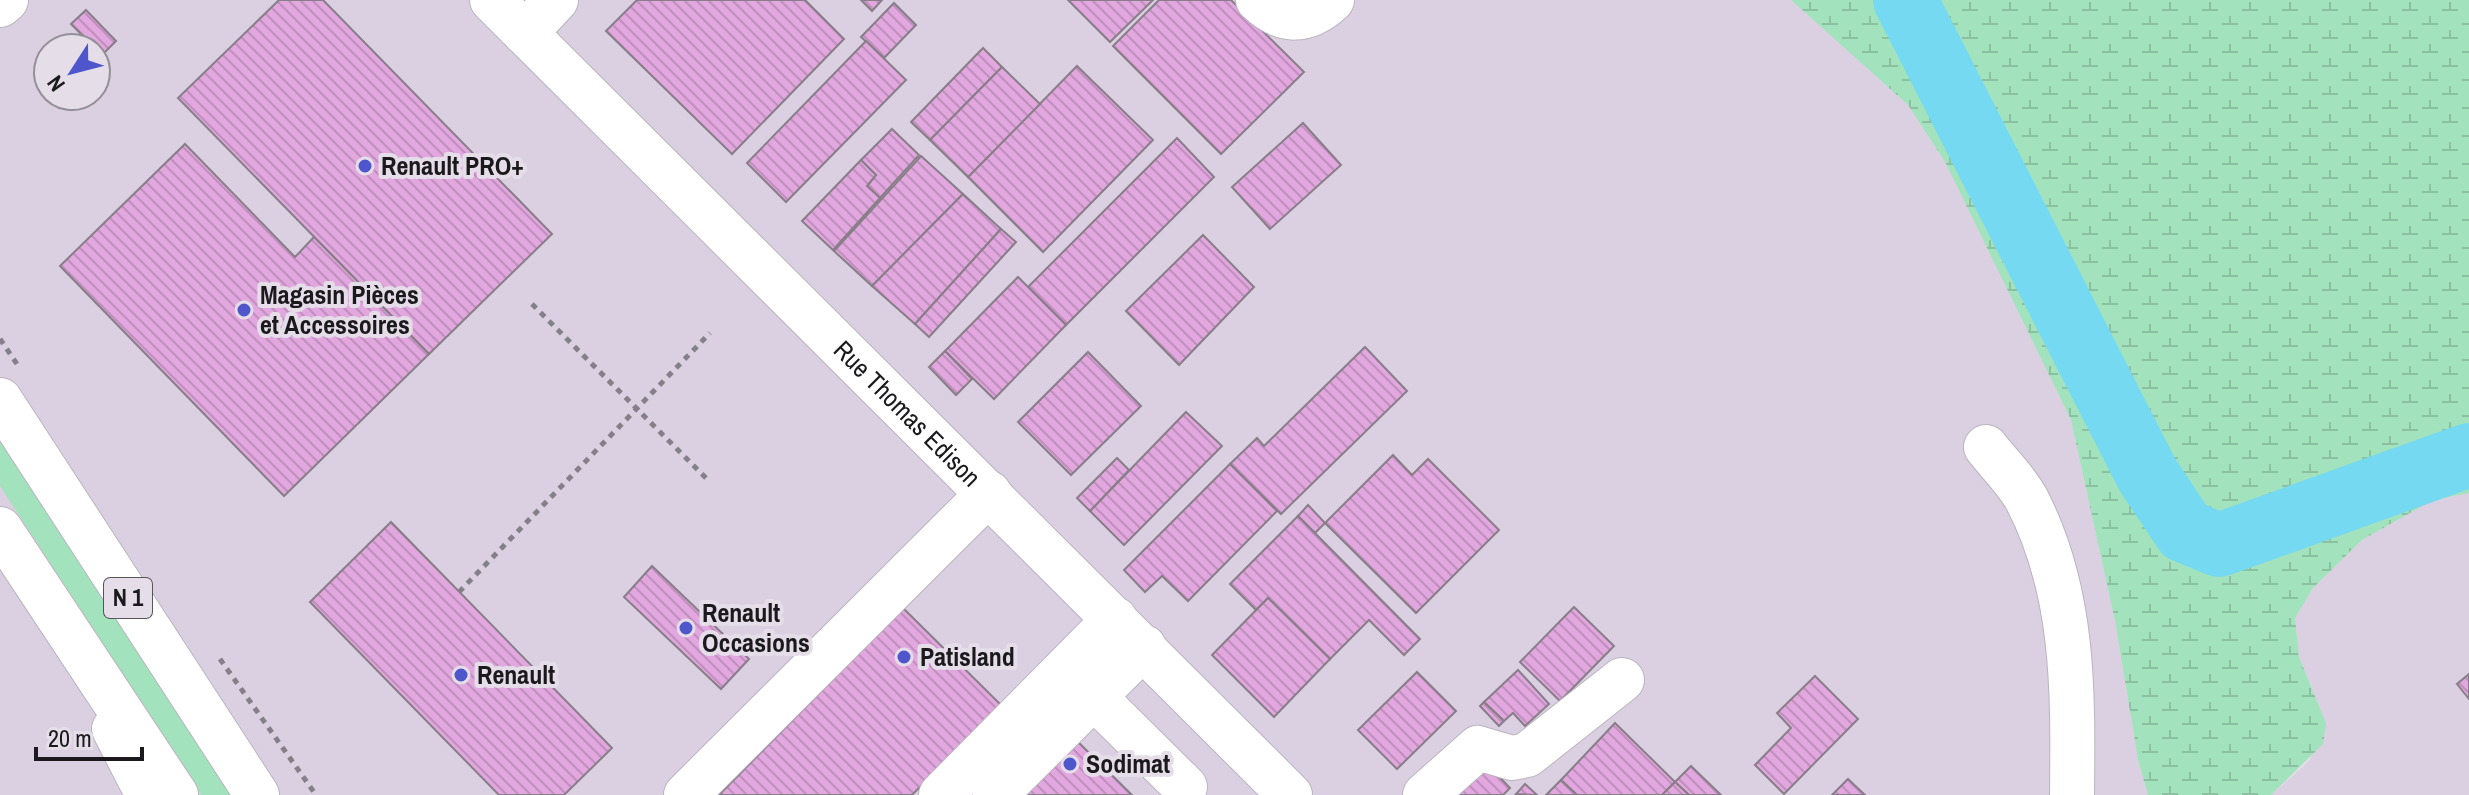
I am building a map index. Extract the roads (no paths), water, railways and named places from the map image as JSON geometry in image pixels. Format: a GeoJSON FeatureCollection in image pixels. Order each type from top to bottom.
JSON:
{"type":"FeatureCollection","features":[{"type":"Feature","properties":{"kind":"main road"},"geometry":{"type":"LineString","coordinates":[[0,5],[6,0]]}},
{"type":"Feature","properties":{"kind":"main road","name":"Rue Thomas Edison"},"geometry":{"type":"LineString","coordinates":[[492,0],[1290,795]]}},
{"type":"Feature","properties":{"kind":"main road"},"geometry":{"type":"LineString","coordinates":[[525,33],[556,0]]}},
{"type":"Feature","properties":{"kind":"main road"},"geometry":{"type":"LineString","coordinates":[[1258,0],[1271,13],[1296,21],[1320,11],[1332,0]]}},
{"type":"Feature","properties":{"kind":"main road","name":"N 1"},"geometry":{"type":"LineString","coordinates":[[0,400],[257,795]]}},
{"type":"Feature","properties":{"kind":"main road"},"geometry":{"type":"LineString","coordinates":[[1986,447],[2025,498],[2054,559],[2068,631],[2072,795]]}},
{"type":"Feature","properties":{"kind":"main road"},"geometry":{"type":"LineString","coordinates":[[686,795],[989,493]]}},
{"type":"Feature","properties":{"kind":"main road","name":"N 1"},"geometry":{"type":"LineString","coordinates":[[0,529],[176,795]]}},
{"type":"Feature","properties":{"kind":"main road"},"geometry":{"type":"LineString","coordinates":[[50,606],[148,795]]}},
{"type":"Feature","properties":{"kind":"main road"},"geometry":{"type":"LineString","coordinates":[[995,795],[1094,697],[1129,633]]}},
{"type":"Feature","properties":{"kind":"main road"},"geometry":{"type":"LineString","coordinates":[[941,795],[1129,633]]}},
{"type":"Feature","properties":{"kind":"main road"},"geometry":{"type":"LineString","coordinates":[[1425,795],[1478,748],[1512,758],[1527,755],[1622,680]]}},
{"type":"Feature","properties":{"kind":"main road"},"geometry":{"type":"LineString","coordinates":[[1094,697],[1185,787]]}},
{"type":"Feature","properties":{"kind":"waterway"},"geometry":{"type":"LineString","coordinates":[[1905,0],[2147,474],[2185,531],[2219,545],[2469,455]]}},
{"type":"Feature","properties":{"kind":"place","name":"Renault PRO+"},"geometry":{"type":"Point","coordinates":[365,166]}},
{"type":"Feature","properties":{"kind":"place","name":"Magasin Pièces et Accessoires"},"geometry":{"type":"Point","coordinates":[244,310]}},
{"type":"Feature","properties":{"kind":"place","name":"Renault Occasions"},"geometry":{"type":"Point","coordinates":[686,628]}},
{"type":"Feature","properties":{"kind":"place","name":"Patisland"},"geometry":{"type":"Point","coordinates":[904,657]}},
{"type":"Feature","properties":{"kind":"place","name":"Renault"},"geometry":{"type":"Point","coordinates":[461,675]}},
{"type":"Feature","properties":{"kind":"place","name":"Sodimat"},"geometry":{"type":"Point","coordinates":[1070,764]}}]}
